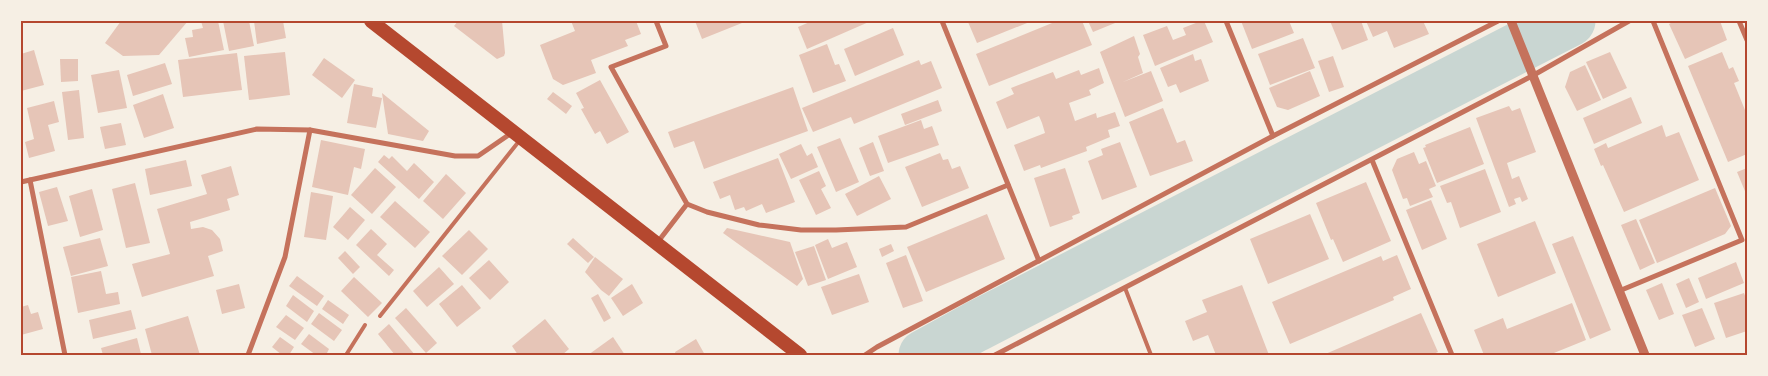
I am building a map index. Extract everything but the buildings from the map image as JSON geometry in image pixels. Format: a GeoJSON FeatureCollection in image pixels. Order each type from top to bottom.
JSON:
{"type":"FeatureCollection","features":[{"type":"Feature","properties":{"kind":"highway"},"geometry":{"type":"LineString","coordinates":[[372,21],[800,355]]}},
{"type":"Feature","properties":{"kind":"street"},"geometry":{"type":"LineString","coordinates":[[656,21],[666,46],[611,67],[687,204],[706,212],[759,225],[801,230],[906,227],[1008,185]]}},
{"type":"Feature","properties":{"kind":"street"},"geometry":{"type":"LineString","coordinates":[[942,21],[1039,261]]}},
{"type":"Feature","properties":{"kind":"street"},"geometry":{"type":"LineString","coordinates":[[1226,21],[1273,136]]}},
{"type":"Feature","properties":{"kind":"street"},"geometry":{"type":"LineString","coordinates":[[866,355],[1273,136],[1498,21]]}},
{"type":"Feature","properties":{"kind":"street"},"geometry":{"type":"LineString","coordinates":[[995,355],[1532,76],[1629,21]]}},
{"type":"Feature","properties":{"kind":"street"},"geometry":{"type":"LineString","coordinates":[[1619,291],[1742,240],[1653,21]]}},
{"type":"Feature","properties":{"kind":"street"},"geometry":{"type":"LineString","coordinates":[[1739,21],[1747,40]]}},
{"type":"Feature","properties":{"kind":"street"},"geometry":{"type":"LineString","coordinates":[[1511,23],[1645,355]]}},
{"type":"Feature","properties":{"kind":"street"},"geometry":{"type":"LineString","coordinates":[[21,182],[257,129],[310,130],[455,156],[478,156],[517,135]]}},
{"type":"Feature","properties":{"kind":"street"},"geometry":{"type":"LineString","coordinates":[[248,355],[284,256],[310,130]]}},
{"type":"Feature","properties":{"kind":"street"},"geometry":{"type":"LineString","coordinates":[[1372,160],[1452,355]]}},
{"type":"Feature","properties":{"kind":"street"},"geometry":{"type":"LineString","coordinates":[[30,180],[64,355]]}},
{"type":"Feature","properties":{"kind":"street"},"geometry":{"type":"LineString","coordinates":[[657,242],[687,204]]}},
{"type":"Feature","properties":{"kind":"lane"},"geometry":{"type":"LineString","coordinates":[[380,316],[517,135]]}},
{"type":"Feature","properties":{"kind":"lane"},"geometry":{"type":"LineString","coordinates":[[1125,288],[1151,355]]}},
{"type":"Feature","properties":{"kind":"lane"},"geometry":{"type":"LineString","coordinates":[[346,355],[365,325]]}},
{"type":"Feature","properties":{"kind":"waterway"},"geometry":{"type":"LineString","coordinates":[[924,355],[1570,21]]}}]}
